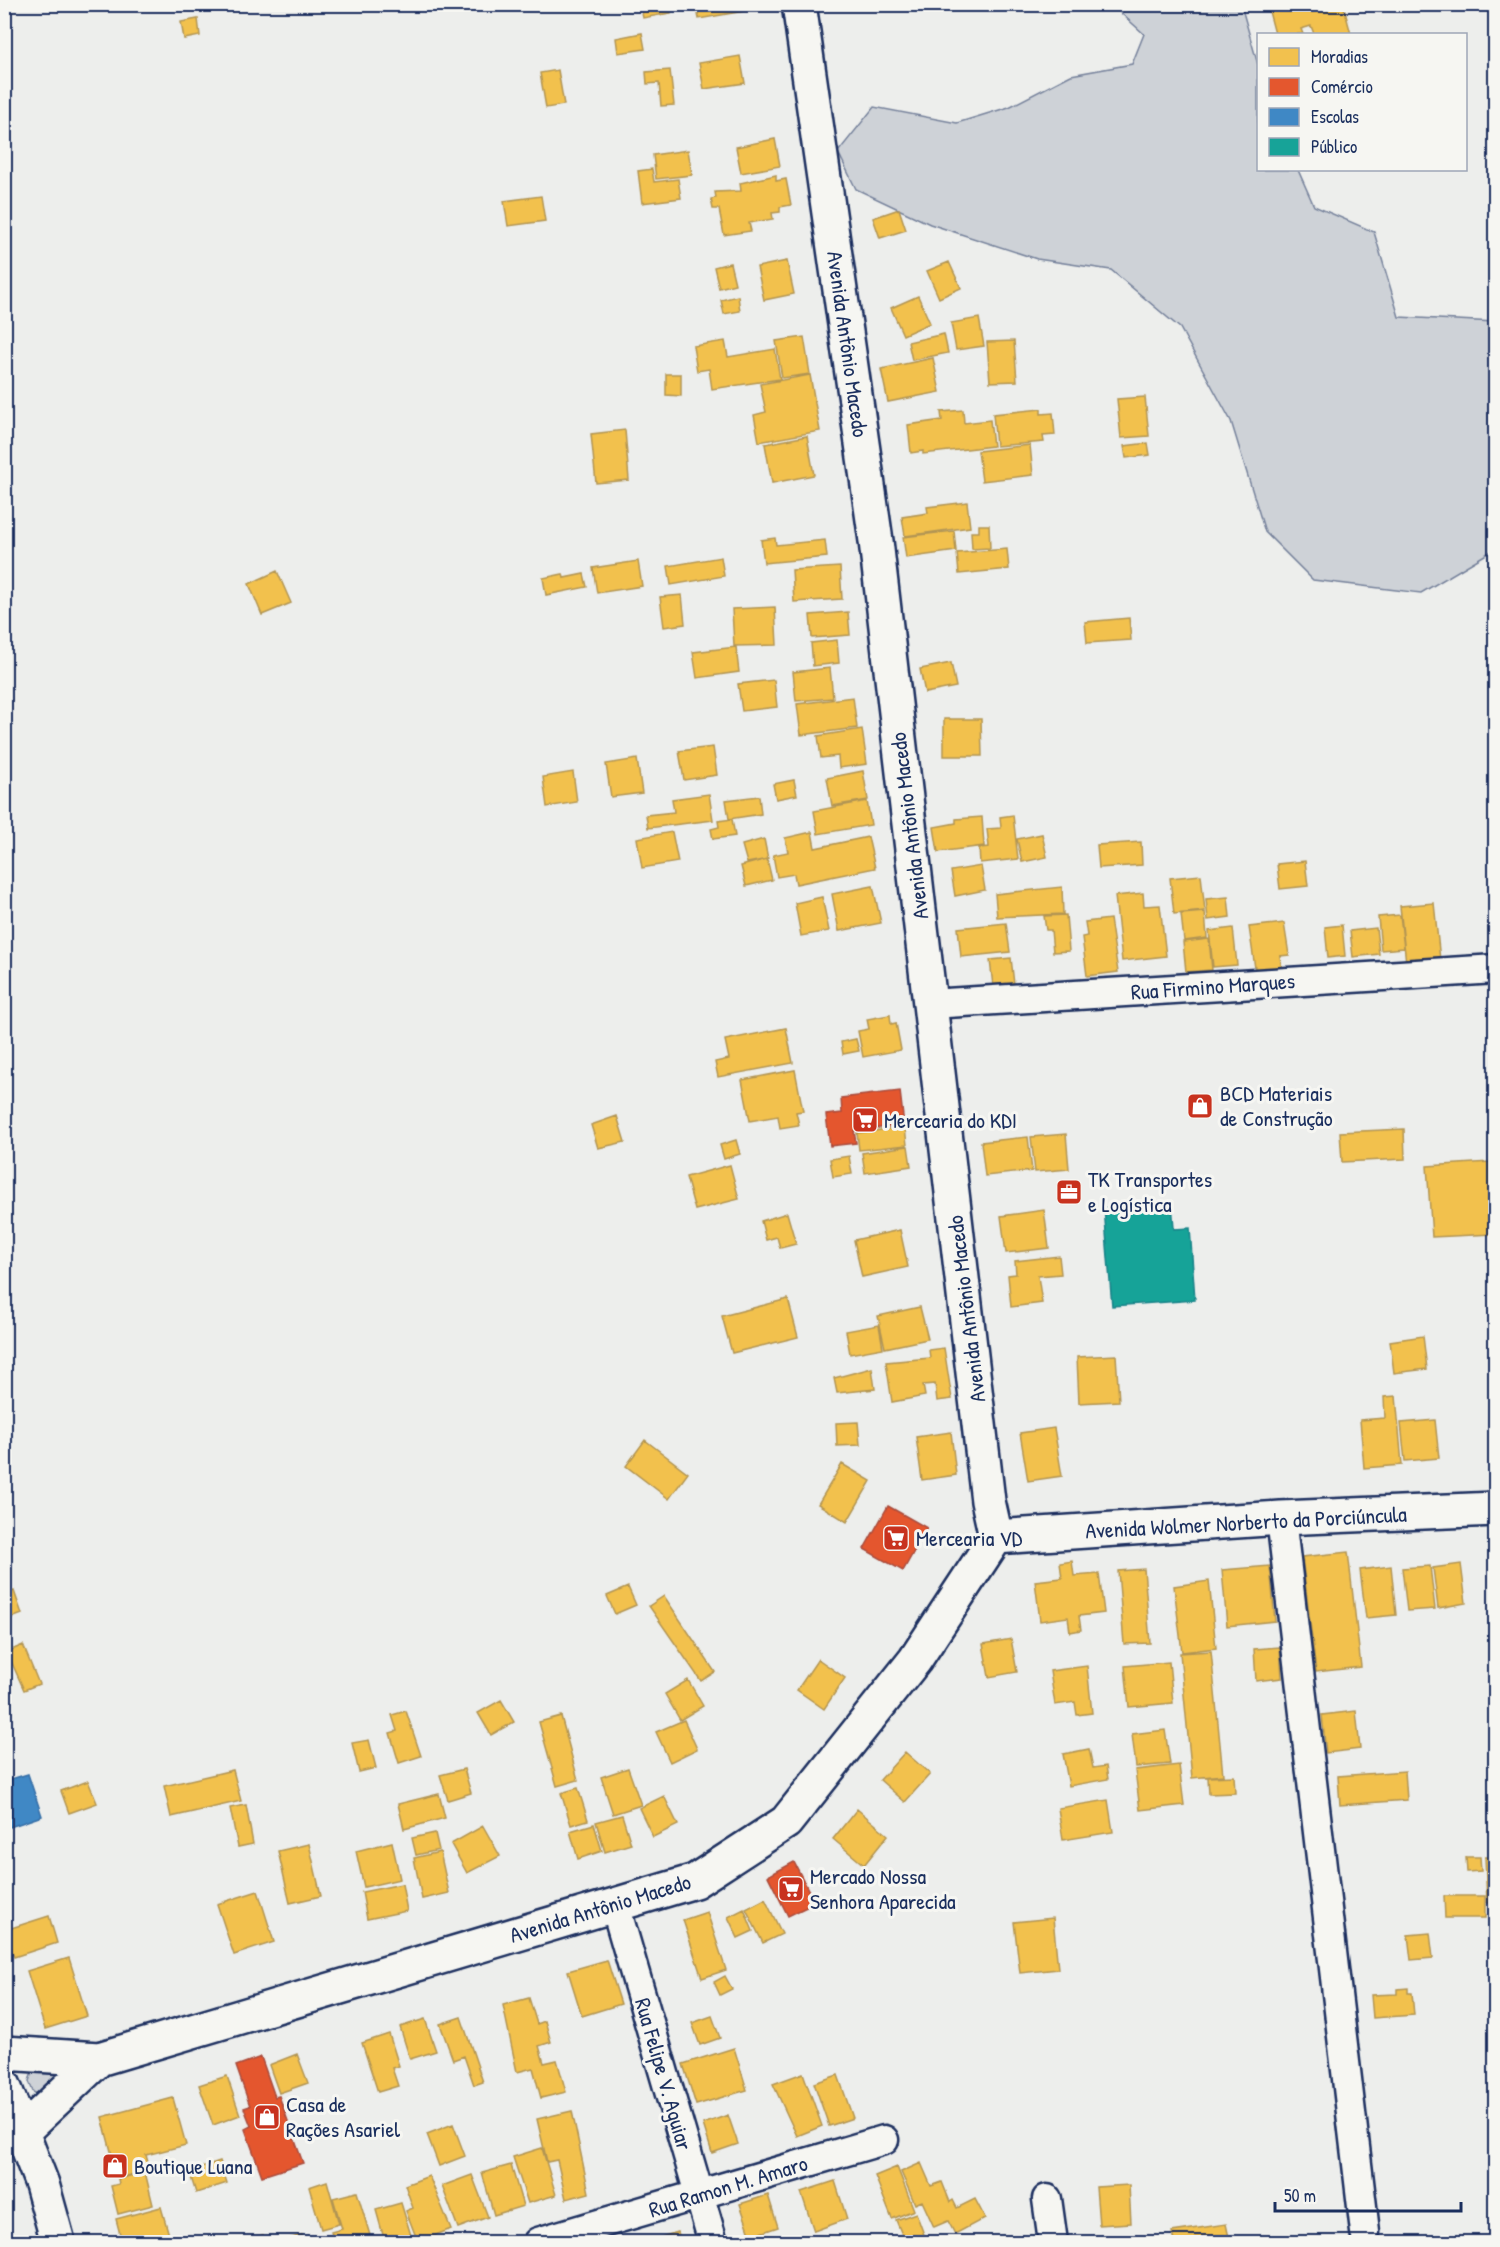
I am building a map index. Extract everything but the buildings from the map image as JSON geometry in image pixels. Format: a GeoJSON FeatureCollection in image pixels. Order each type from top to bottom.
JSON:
{"type":"FeatureCollection","features":[{"type":"Feature","properties":{"kind":"street","name":"Avenida Antônio Macedo"},"geometry":{"type":"LineString","coordinates":[[99,2059],[694,1881],[786,1822],[915,1660],[996,1537],[988,1501],[876,541],[799,4]]}},
{"type":"Feature","properties":{"kind":"street","name":"Rua Firmino Marques"},"geometry":{"type":"LineString","coordinates":[[930,1004],[1496,969]]}},
{"type":"Feature","properties":{"kind":"street","name":"Avenida Wolmer Norberto da Porciúncula"},"geometry":{"type":"LineString","coordinates":[[996,1537],[1281,1518],[1496,1509]]}},
{"type":"Feature","properties":{"kind":"street"},"geometry":{"type":"LineString","coordinates":[[1281,1518],[1365,2232]]}},
{"type":"Feature","properties":{"kind":"street","name":"Rua Felipe V. Aguiar"},"geometry":{"type":"LineString","coordinates":[[615,1905],[713,2242]]}},
{"type":"Feature","properties":{"kind":"street"},"geometry":{"type":"LineString","coordinates":[[4,2053],[99,2059]]}},
{"type":"Feature","properties":{"kind":"street"},"geometry":{"type":"LineString","coordinates":[[23,2131],[99,2059]]}},
{"type":"Feature","properties":{"kind":"street"},"geometry":{"type":"LineString","coordinates":[[4,2086],[42,2184],[58,2242]]}},
{"type":"Feature","properties":{"kind":"street","name":"Rua Ramon M. Amaro"},"geometry":{"type":"LineString","coordinates":[[538,2242],[884,2140]]}},
{"type":"Feature","properties":{"kind":"street"},"geometry":{"type":"LineString","coordinates":[[1047,2199],[1053,2242]]}},
{"type":"Feature","properties":{"kind":"shaded area"},"geometry":{"type":"Polygon","coordinates":[[[1112,5],[1241,5],[1257,61],[1257,171],[1298,171],[1314,206],[1374,232],[1399,317],[1495,322],[1495,549],[1421,593],[1313,580],[1265,532],[1231,421],[1180,328],[1111,270],[1037,259],[930,224],[856,189],[838,152],[874,107],[957,123],[1009,107],[1071,75],[1132,64],[1144,34],[1112,5]]]}},
{"type":"Feature","properties":{"kind":"shaded area"},"geometry":{"type":"Polygon","coordinates":[[[54,2065],[62,2074],[44,2097],[33,2092],[29,2081],[33,2070],[54,2065]]]}},
{"type":"Feature","properties":{"kind":"place","name":"BCD Materiais de Construção"},"geometry":{"type":"Point","coordinates":[1200,1106]}},
{"type":"Feature","properties":{"kind":"place","name":"Mercearia do KDI"},"geometry":{"type":"Point","coordinates":[865,1120]}},
{"type":"Feature","properties":{"kind":"place","name":"TK Transportes e Logística"},"geometry":{"type":"Point","coordinates":[1069,1192]}},
{"type":"Feature","properties":{"kind":"place","name":"Mercearia VD"},"geometry":{"type":"Point","coordinates":[896,1538]}},
{"type":"Feature","properties":{"kind":"place","name":"Mercado Nossa Senhora Aparecida"},"geometry":{"type":"Point","coordinates":[791,1889]}},
{"type":"Feature","properties":{"kind":"place","name":"Casa de Rações Asariel"},"geometry":{"type":"Point","coordinates":[267,2117]}},
{"type":"Feature","properties":{"kind":"place","name":"Boutique Luana"},"geometry":{"type":"Point","coordinates":[115,2166]}}]}
